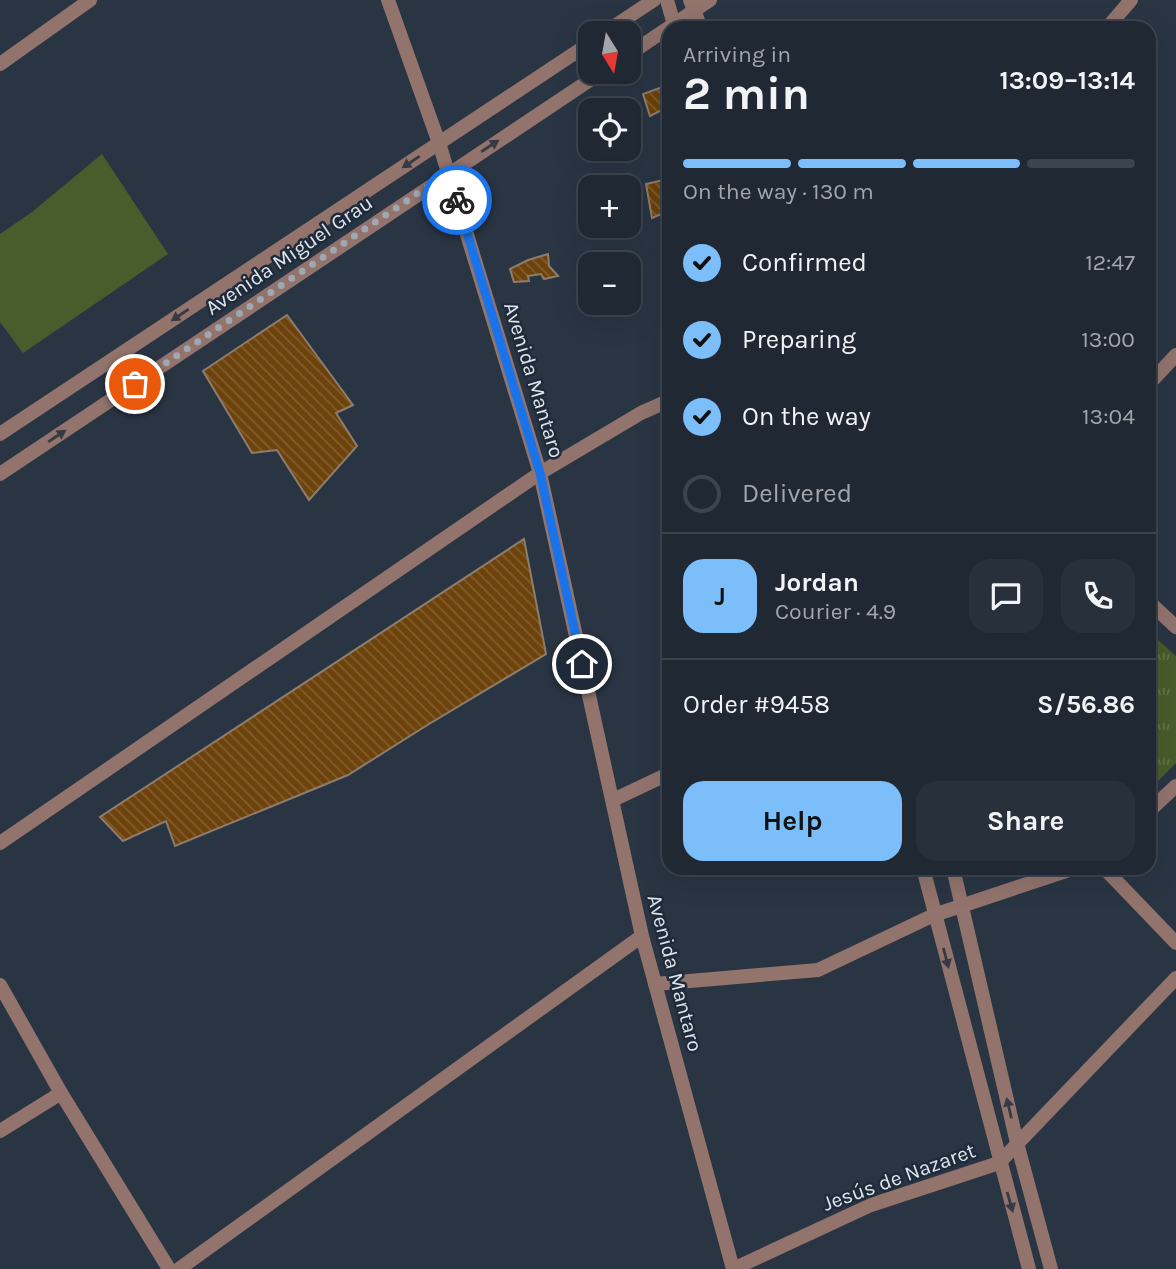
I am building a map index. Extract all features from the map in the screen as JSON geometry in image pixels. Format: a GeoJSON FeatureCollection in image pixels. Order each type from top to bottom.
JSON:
{"type":"FeatureCollection","features":[{"type":"Feature","properties":{"kind":"street"},"geometry":{"type":"LineString","coordinates":[[0,64],[90,0]]}},
{"type":"Feature","properties":{"kind":"street","name":"Avenida Mantaro"},"geometry":{"type":"LineString","coordinates":[[388,0],[439,143],[540,473],[642,936],[733,1269]]}},
{"type":"Feature","properties":{"kind":"street"},"geometry":{"type":"LineString","coordinates":[[622,21],[654,0]]}},
{"type":"Feature","properties":{"kind":"street"},"geometry":{"type":"LineString","coordinates":[[667,0],[673,21]]}},
{"type":"Feature","properties":{"kind":"street"},"geometry":{"type":"LineString","coordinates":[[678,21],[692,5],[710,0]]}},
{"type":"Feature","properties":{"kind":"street"},"geometry":{"type":"LineString","coordinates":[[1113,21],[1131,0]]}},
{"type":"Feature","properties":{"kind":"street"},"geometry":{"type":"LineString","coordinates":[[641,46],[662,33]]}},
{"type":"Feature","properties":{"kind":"street","name":"Avenida Miguel Grau"},"geometry":{"type":"LineString","coordinates":[[0,435],[578,51]]}},
{"type":"Feature","properties":{"kind":"street","name":"Avenida Miguel Grau"},"geometry":{"type":"LineString","coordinates":[[0,474],[584,84]]}},
{"type":"Feature","properties":{"kind":"street"},"geometry":{"type":"LineString","coordinates":[[1156,376],[1176,355]]}},
{"type":"Feature","properties":{"kind":"street"},"geometry":{"type":"LineString","coordinates":[[0,843],[540,473],[641,413],[662,404]]}},
{"type":"Feature","properties":{"kind":"street"},"geometry":{"type":"LineString","coordinates":[[1156,608],[1176,627]]}},
{"type":"Feature","properties":{"kind":"street"},"geometry":{"type":"LineString","coordinates":[[612,800],[662,777]]}},
{"type":"Feature","properties":{"kind":"street"},"geometry":{"type":"LineString","coordinates":[[1156,805],[1176,786]]}},
{"type":"Feature","properties":{"kind":"street"},"geometry":{"type":"LineString","coordinates":[[925,875],[1029,1269]]}},
{"type":"Feature","properties":{"kind":"street"},"geometry":{"type":"LineString","coordinates":[[954,875],[1017,1143],[1051,1269]]}},
{"type":"Feature","properties":{"kind":"street"},"geometry":{"type":"LineString","coordinates":[[655,984],[818,970],[934,915],[1053,875]]}},
{"type":"Feature","properties":{"kind":"street"},"geometry":{"type":"LineString","coordinates":[[1111,875],[1176,943]]}},
{"type":"Feature","properties":{"kind":"street"},"geometry":{"type":"LineString","coordinates":[[178,1269],[642,936]]}},
{"type":"Feature","properties":{"kind":"street","name":"Jesús de Nazaret"},"geometry":{"type":"LineString","coordinates":[[733,1269],[871,1205],[999,1163],[1176,978]]}},
{"type":"Feature","properties":{"kind":"street"},"geometry":{"type":"LineString","coordinates":[[0,985],[61,1093],[169,1269]]}},
{"type":"Feature","properties":{"kind":"street"},"geometry":{"type":"LineString","coordinates":[[0,1131],[61,1093]]}},
{"type":"Feature","properties":{"kind":"green space"},"geometry":{"type":"Polygon","coordinates":[[[102,154],[168,254],[23,353],[0,322],[0,234],[32,212],[102,154]]]}},
{"type":"Feature","properties":{"kind":"green space"},"geometry":{"type":"Polygon","coordinates":[[[1156,638],[1176,656],[1176,763],[1156,783],[1156,638]]]}},
{"type":"Feature","properties":{"kind":"building"},"geometry":{"type":"Polygon","coordinates":[[[662,87],[662,110],[650,116],[643,94],[662,87]]]}},
{"type":"Feature","properties":{"kind":"building"},"geometry":{"type":"Polygon","coordinates":[[[662,180],[662,214],[652,218],[646,184],[662,180]]]}},
{"type":"Feature","properties":{"kind":"building"},"geometry":{"type":"Polygon","coordinates":[[[548,254],[549,266],[558,276],[544,279],[541,274],[528,276],[529,281],[514,282],[510,269],[548,254]]]}},
{"type":"Feature","properties":{"kind":"building"},"geometry":{"type":"Polygon","coordinates":[[[287,315],[353,405],[336,413],[357,446],[309,500],[277,450],[252,453],[203,371],[287,315]]]}},
{"type":"Feature","properties":{"kind":"building"},"geometry":{"type":"Polygon","coordinates":[[[524,539],[546,654],[348,775],[175,846],[166,821],[123,841],[100,817],[524,539]]]}},
{"type":"Feature","properties":{"kind":"way so far"},"geometry":{"type":"LineString","coordinates":[[135,384],[448,173],[457,200]]}},
{"type":"Feature","properties":{"kind":"route"},"geometry":{"type":"LineString","coordinates":[[457,200],[540,473],[582,664]]}}]}
